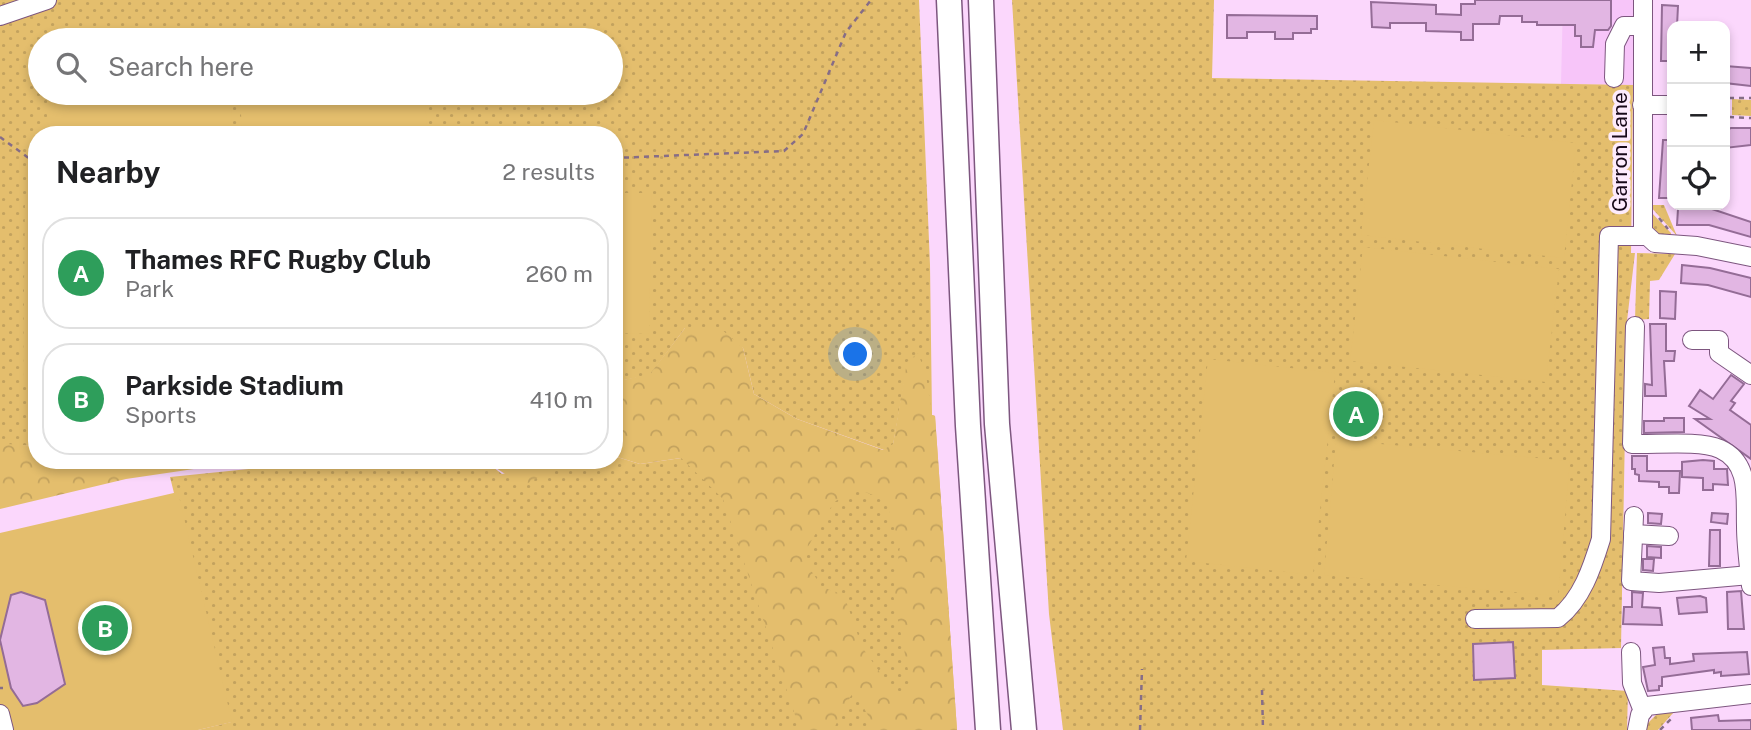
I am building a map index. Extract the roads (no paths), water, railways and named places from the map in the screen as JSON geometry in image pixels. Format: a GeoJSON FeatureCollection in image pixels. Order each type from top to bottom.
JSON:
{"type":"FeatureCollection","features":[{"type":"Feature","properties":{"kind":"highway"},"geometry":{"type":"LineString","coordinates":[[949,0],[964,359],[988,730]]}},
{"type":"Feature","properties":{"kind":"highway"},"geometry":{"type":"LineString","coordinates":[[981,0],[997,424],[1024,730]]}},
{"type":"Feature","properties":{"kind":"highway"},"geometry":{"type":"LineString","coordinates":[[988,181],[1039,730]]}},
{"type":"Feature","properties":{"kind":"highway"},"geometry":{"type":"LineString","coordinates":[[977,730],[984,687]]}},
{"type":"Feature","properties":{"kind":"street"},"geometry":{"type":"LineString","coordinates":[[0,16],[47,0]]}},
{"type":"Feature","properties":{"kind":"street","name":"Garron Lane"},"geometry":{"type":"LineString","coordinates":[[1643,0],[1642,226],[1645,236],[1654,243],[1697,246],[1751,257]]}},
{"type":"Feature","properties":{"kind":"street"},"geometry":{"type":"LineString","coordinates":[[1614,78],[1615,44],[1624,26],[1642,26]]}},
{"type":"Feature","properties":{"kind":"street"},"geometry":{"type":"LineString","coordinates":[[1642,105],[1667,105]]}},
{"type":"Feature","properties":{"kind":"street"},"geometry":{"type":"LineString","coordinates":[[1475,619],[1558,618],[1575,602],[1590,573],[1601,539],[1609,236],[1645,236]]}},
{"type":"Feature","properties":{"kind":"street"},"geometry":{"type":"LineString","coordinates":[[1634,516],[1631,581],[1659,583],[1750,580],[1749,500],[1742,470],[1733,457],[1719,449],[1632,444],[1635,326]]}},
{"type":"Feature","properties":{"kind":"street"},"geometry":{"type":"LineString","coordinates":[[1692,340],[1719,340],[1719,353],[1751,375]]}},
{"type":"Feature","properties":{"kind":"street"},"geometry":{"type":"LineString","coordinates":[[1633,534],[1669,536]]}},
{"type":"Feature","properties":{"kind":"street"},"geometry":{"type":"LineString","coordinates":[[1631,652],[1632,682],[1643,711],[1637,730]]}},
{"type":"Feature","properties":{"kind":"street"},"geometry":{"type":"LineString","coordinates":[[1643,711],[1660,703],[1751,694]]}},
{"type":"Feature","properties":{"kind":"street"},"geometry":{"type":"LineString","coordinates":[[0,714],[4,730]]}},
{"type":"Feature","properties":{"kind":"place","name":"Thames RFC Rugby Club"},"geometry":{"type":"Point","coordinates":[1356,414]}},
{"type":"Feature","properties":{"kind":"place","name":"Parkside Stadium"},"geometry":{"type":"Point","coordinates":[105,628]}}]}
